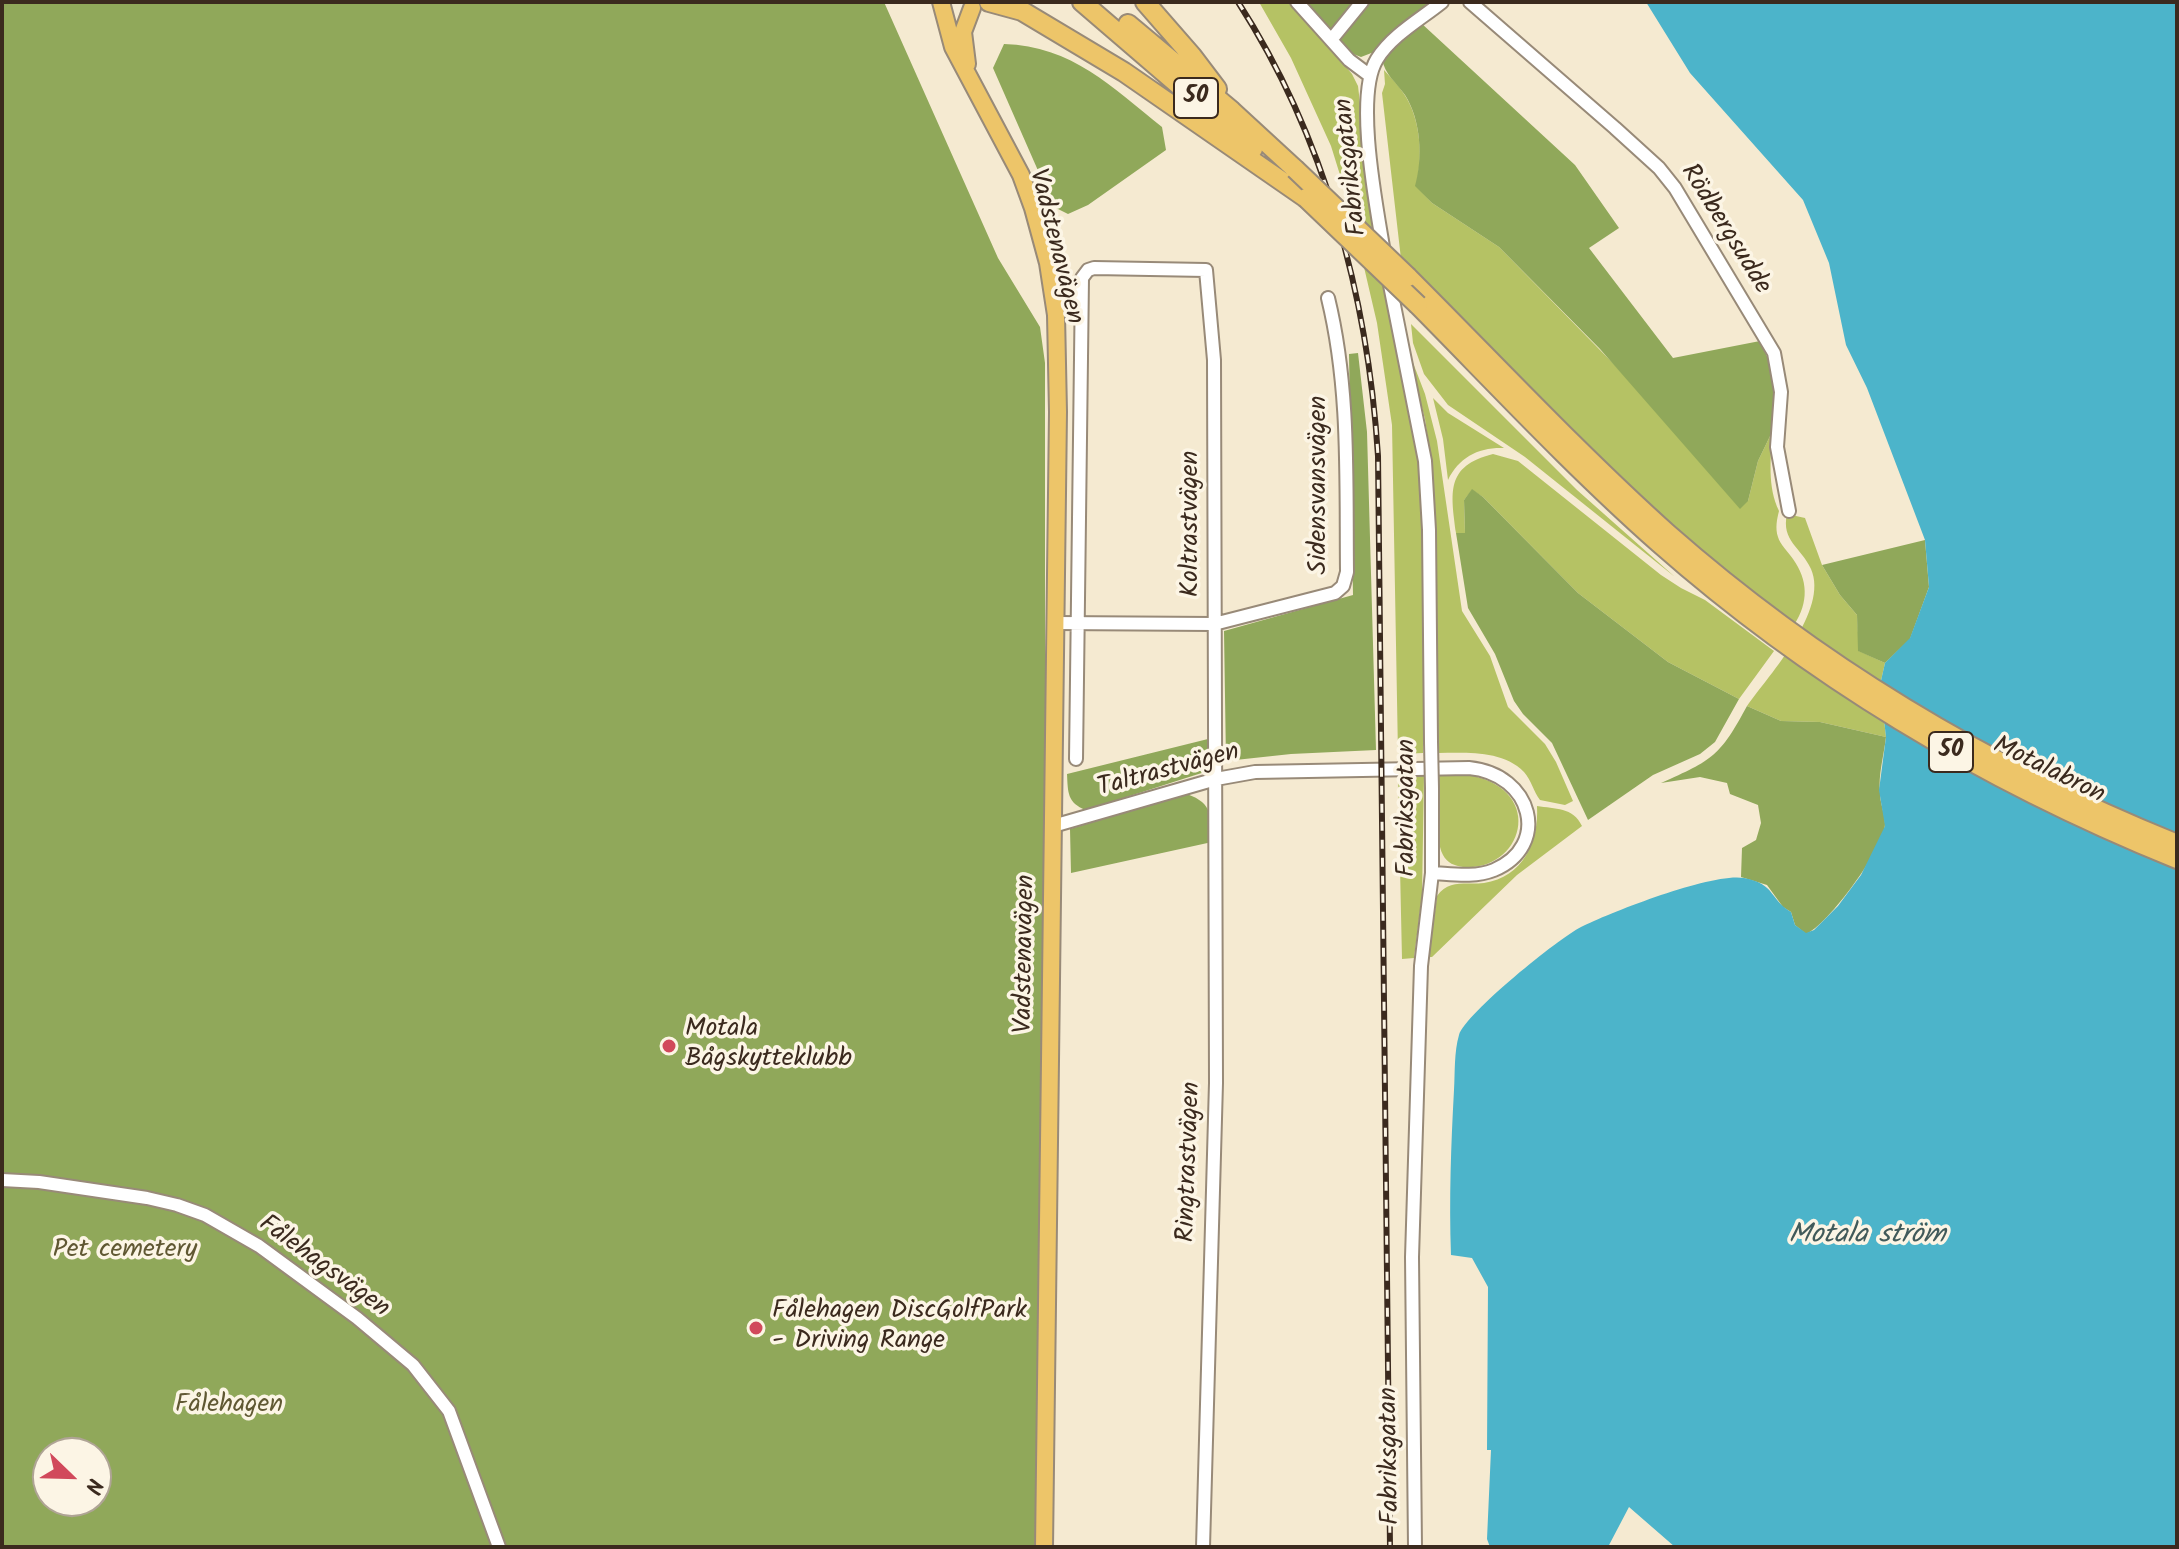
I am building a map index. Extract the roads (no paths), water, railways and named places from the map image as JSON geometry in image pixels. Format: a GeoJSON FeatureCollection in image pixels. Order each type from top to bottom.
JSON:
{"type":"FeatureCollection","features":[{"type":"Feature","properties":{"kind":"highway","name":"50"},"geometry":{"type":"LineString","coordinates":[[1082,2],[1206,107],[1306,198],[1624,511],[1748,607]]}},
{"type":"Feature","properties":{"kind":"highway","name":"50"},"geometry":{"type":"LineString","coordinates":[[1102,2],[1232,111],[1295,169],[1632,501],[1748,607]]}},
{"type":"Feature","properties":{"kind":"highway"},"geometry":{"type":"LineString","coordinates":[[1145,2],[1192,56],[1232,111]]}},
{"type":"Feature","properties":{"kind":"highway","name":"50"},"geometry":{"type":"LineString","coordinates":[[980,4],[1022,11],[1096,54],[1306,198]]}},
{"type":"Feature","properties":{"kind":"highway","name":"Motalabron"},"geometry":{"type":"LineString","coordinates":[[1748,607],[1959,741],[2059,793],[2177,844]]}},
{"type":"Feature","properties":{"kind":"highway","name":"Motalabron"},"geometry":{"type":"LineString","coordinates":[[1748,607],[1851,690],[1952,753],[2089,822],[2177,859]]}},
{"type":"Feature","properties":{"kind":"main road","name":"Vadstenavägen"},"geometry":{"type":"LineString","coordinates":[[944,2],[959,8],[980,4]]}},
{"type":"Feature","properties":{"kind":"main road","name":"Vadstenavägen"},"geometry":{"type":"LineString","coordinates":[[944,2],[953,47],[1021,175],[1044,244],[1056,315],[1044,1547]]}},
{"type":"Feature","properties":{"kind":"main road","name":"Vadstenavägen"},"geometry":{"type":"LineString","coordinates":[[970,77],[963,32],[980,4]]}},
{"type":"Feature","properties":{"kind":"street"},"geometry":{"type":"LineString","coordinates":[[1297,2],[1349,60],[1369,75],[1387,47],[1442,2]]}},
{"type":"Feature","properties":{"kind":"street"},"geometry":{"type":"LineString","coordinates":[[1331,40],[1362,2]]}},
{"type":"Feature","properties":{"kind":"street","name":"Rödbergsudde"},"geometry":{"type":"LineString","coordinates":[[1470,2],[1615,128],[1659,168],[1675,188],[1774,353],[1781,392],[1777,447],[1789,511]]}},
{"type":"Feature","properties":{"kind":"street","name":"Fabriksgatan"},"geometry":{"type":"LineString","coordinates":[[1369,75],[1366,115],[1379,222],[1399,340],[1416,406],[1425,461],[1429,519],[1432,873],[1421,966],[1412,1257],[1415,1547]]}},
{"type":"Feature","properties":{"kind":"street","name":"Vadstenavägen"},"geometry":{"type":"LineString","coordinates":[[1076,759],[1080,287],[1088,270],[1206,270]]}},
{"type":"Feature","properties":{"kind":"street","name":"Koltrastvägen"},"geometry":{"type":"LineString","coordinates":[[1206,270],[1214,333],[1216,779]]}},
{"type":"Feature","properties":{"kind":"street","name":"Sidensvansvägen"},"geometry":{"type":"LineString","coordinates":[[1055,623],[1214,624],[1335,593],[1346,580],[1343,381],[1328,298]]}},
{"type":"Feature","properties":{"kind":"street","name":"Taltrastvägen"},"geometry":{"type":"LineString","coordinates":[[1053,826],[1216,779],[1276,770],[1457,768],[1481,769],[1506,779],[1520,794],[1527,811],[1527,825],[1519,849],[1502,865],[1484,873],[1432,873]]}},
{"type":"Feature","properties":{"kind":"street","name":"Ringtrastvägen"},"geometry":{"type":"LineString","coordinates":[[1203,1547],[1216,1083],[1216,779]]}},
{"type":"Feature","properties":{"kind":"street","name":"Fålehagsvägen"},"geometry":{"type":"LineString","coordinates":[[2,1180],[39,1182],[147,1198],[205,1215],[259,1246],[357,1318],[413,1365],[449,1411],[499,1547]]}},
{"type":"Feature","properties":{"kind":"water","name":"Motala ström"},"geometry":{"type":"Polygon","coordinates":[[[1646,2],[2177,2],[2177,1547],[1675,1547],[1629,1507],[1608,1547],[1490,1547],[1487,1539],[1491,1450],[1487,1450],[1488,1287],[1472,1258],[1451,1255],[1451,1152],[1459,1035],[1465,1024],[1495,994],[1570,934],[1615,912],[1687,887],[1729,878],[1754,881],[1767,888],[1791,912],[1795,925],[1806,933],[1814,930],[1838,906],[1861,875],[1885,826],[1879,790],[1886,737],[1880,685],[1885,663],[1910,638],[1929,587],[1925,540],[1867,388],[1846,345],[1829,263],[1803,200],[1690,73],[1646,2]]]}},
{"type":"Feature","properties":{"kind":"railway"},"geometry":{"type":"LineString","coordinates":[[1238,2],[1269,54],[1318,163],[1352,278],[1373,396],[1378,456],[1390,1547]]}},
{"type":"Feature","properties":{"kind":"place","name":"Motala Bågskytteklubb"},"geometry":{"type":"Point","coordinates":[669,1046]}},
{"type":"Feature","properties":{"kind":"place","name":"Fålehagen DiscGolfPark - Driving Range"},"geometry":{"type":"Point","coordinates":[756,1328]}},
{"type":"Feature","properties":{"kind":"park label","name":"Pet cemetery"},"geometry":{"type":"Point","coordinates":[125,1252]}},
{"type":"Feature","properties":{"kind":"park label","name":"Fålehagen"},"geometry":{"type":"Point","coordinates":[229,1407]}}]}
